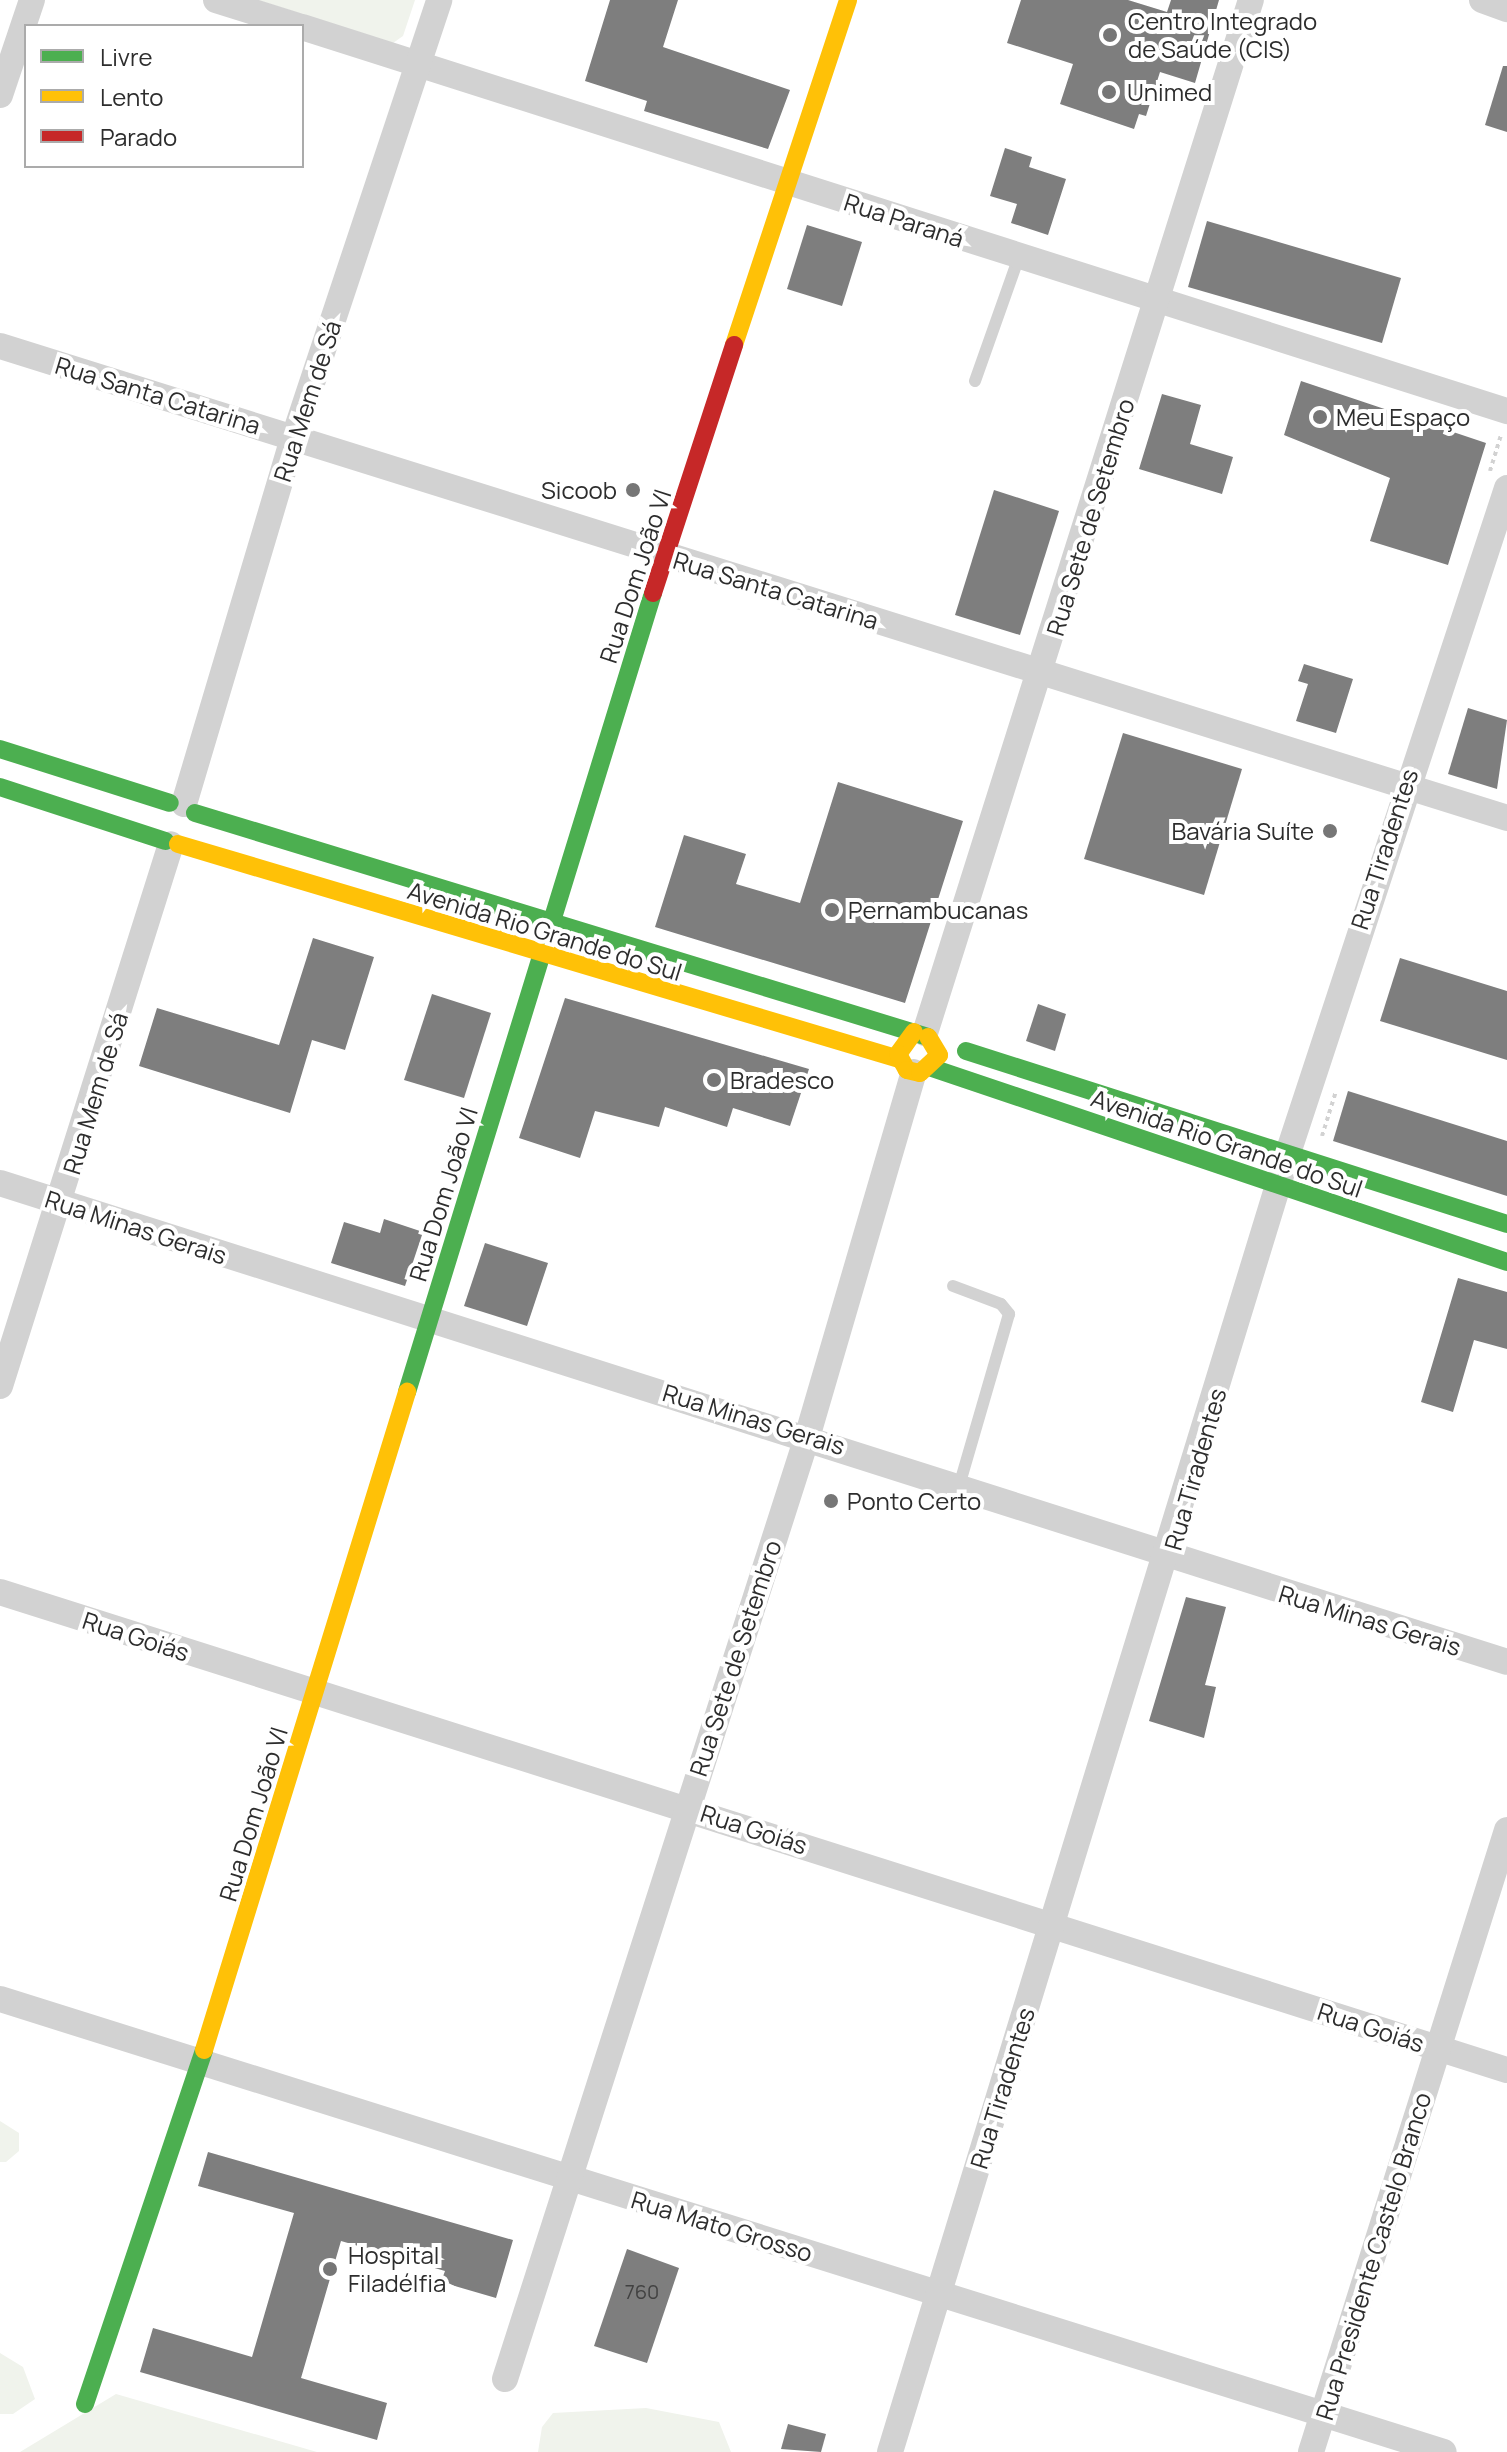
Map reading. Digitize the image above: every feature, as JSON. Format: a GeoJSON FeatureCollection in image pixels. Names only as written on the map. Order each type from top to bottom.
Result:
{"type":"FeatureCollection","features":[{"type":"Feature","properties":{"kind":"main road","name":"Rua Dom João VI"},"geometry":{"type":"LineString","coordinates":[[85,2404],[200,2062],[665,556],[792,184],[848,0]]}},
{"type":"Feature","properties":{"kind":"main road","name":"Avenida Rio Grande do Sul"},"geometry":{"type":"LineString","coordinates":[[0,749],[925,1036],[1507,1224]]}},
{"type":"Feature","properties":{"kind":"main road","name":"Avenida Rio Grande do Sul"},"geometry":{"type":"LineString","coordinates":[[0,787],[542,957],[915,1066],[1507,1262]]}},
{"type":"Feature","properties":{"kind":"main road"},"geometry":{"type":"LineString","coordinates":[[183,807],[195,833],[171,843],[155,824],[183,807]]}},
{"type":"Feature","properties":{"kind":"main road"},"geometry":{"type":"LineString","coordinates":[[915,1066],[925,1036]]}},
{"type":"Feature","properties":{"kind":"main road"},"geometry":{"type":"LineString","coordinates":[[915,1066],[900,1043],[925,1036]]}},
{"type":"Feature","properties":{"kind":"street"},"geometry":{"type":"LineString","coordinates":[[0,95],[32,0]]}},
{"type":"Feature","properties":{"kind":"street","name":"Rua Paraná"},"geometry":{"type":"LineString","coordinates":[[216,0],[291,24]]}},
{"type":"Feature","properties":{"kind":"street","name":"Rua Mem de Sá"},"geometry":{"type":"LineString","coordinates":[[183,807],[294,438],[439,0]]}},
{"type":"Feature","properties":{"kind":"street","name":"Rua Sete de Setembro"},"geometry":{"type":"LineString","coordinates":[[925,1036],[1251,0]]}},
{"type":"Feature","properties":{"kind":"street"},"geometry":{"type":"LineString","coordinates":[[1482,0],[1507,9]]}},
{"type":"Feature","properties":{"kind":"street","name":"Rua Paraná"},"geometry":{"type":"LineString","coordinates":[[304,28],[1156,302],[1507,411]]}},
{"type":"Feature","properties":{"kind":"street","name":"Rua Santa Catarina"},"geometry":{"type":"LineString","coordinates":[[0,346],[1507,818]]}},
{"type":"Feature","properties":{"kind":"street","name":"Rua Tiradentes"},"geometry":{"type":"LineString","coordinates":[[890,2452],[1051,1924],[1169,1559],[1288,1153],[1404,786],[1507,488]]}},
{"type":"Feature","properties":{"kind":"street","name":"Rua Mem de Sá"},"geometry":{"type":"LineString","coordinates":[[0,1386],[61,1203],[171,843]]}},
{"type":"Feature","properties":{"kind":"street","name":"Rua Sete de Setembro"},"geometry":{"type":"LineString","coordinates":[[505,2379],[565,2179],[808,1434],[915,1066]]}},
{"type":"Feature","properties":{"kind":"street","name":"Rua Minas Gerais"},"geometry":{"type":"LineString","coordinates":[[0,1183],[428,1323],[808,1434],[1169,1559],[1507,1662]]}},
{"type":"Feature","properties":{"kind":"street","name":"Rua Goiás"},"geometry":{"type":"LineString","coordinates":[[0,1592],[686,1807],[1507,2070]]}},
{"type":"Feature","properties":{"kind":"street","name":"Rua Presidente Castelo Branco"},"geometry":{"type":"LineString","coordinates":[[1311,2452],[1507,1830]]}},
{"type":"Feature","properties":{"kind":"street","name":"Rua Mato Grosso"},"geometry":{"type":"LineString","coordinates":[[0,1999],[565,2179],[940,2291],[1444,2452]]}},
{"type":"Feature","properties":{"kind":"lane"},"geometry":{"type":"LineString","coordinates":[[975,381],[1019,257]]}},
{"type":"Feature","properties":{"kind":"lane"},"geometry":{"type":"LineString","coordinates":[[953,1286],[1001,1304],[1009,1314],[959,1486]]}},
{"type":"Feature","properties":{"kind":"shaded area"},"geometry":{"type":"Polygon","coordinates":[[[258,0],[415,0],[403,36],[393,43],[258,0]]]}},
{"type":"Feature","properties":{"kind":"shaded area"},"geometry":{"type":"Polygon","coordinates":[[[0,2121],[19,2133],[19,2151],[6,2162],[0,2162],[0,2121]]]}},
{"type":"Feature","properties":{"kind":"shaded area"},"geometry":{"type":"Polygon","coordinates":[[[0,2353],[23,2367],[35,2399],[13,2414],[0,2414],[0,2353]]]}},
{"type":"Feature","properties":{"kind":"shaded area"},"geometry":{"type":"Polygon","coordinates":[[[116,2394],[317,2452],[20,2452],[116,2394]]]}},
{"type":"Feature","properties":{"kind":"shaded area"},"geometry":{"type":"Polygon","coordinates":[[[646,2408],[719,2422],[731,2452],[538,2452],[542,2427],[553,2413],[646,2408]]]}},
{"type":"Feature","properties":{"kind":"building"},"geometry":{"type":"Polygon","coordinates":[[[610,0],[678,0],[663,47],[790,90],[768,149],[644,111],[647,101],[585,81],[610,0]]]}},
{"type":"Feature","properties":{"kind":"building","name":"Centro Integrado de Saúde (CIS)"},"geometry":{"type":"Polygon","coordinates":[[[1021,0],[1128,0],[1167,12],[1171,0],[1219,0],[1195,83],[1160,72],[1146,116],[1139,114],[1134,129],[1060,104],[1073,64],[1007,43],[1021,0]]]}},
{"type":"Feature","properties":{"kind":"building"},"geometry":{"type":"Polygon","coordinates":[[[1503,66],[1507,66],[1507,132],[1485,125],[1503,66]]]}},
{"type":"Feature","properties":{"kind":"building"},"geometry":{"type":"Polygon","coordinates":[[[1005,148],[1032,157],[1029,167],[1066,179],[1048,235],[1011,223],[1017,204],[990,196],[1005,148]]]}},
{"type":"Feature","properties":{"kind":"building"},"geometry":{"type":"Polygon","coordinates":[[[1207,221],[1401,278],[1382,343],[1188,287],[1207,221]]]}},
{"type":"Feature","properties":{"kind":"building"},"geometry":{"type":"Polygon","coordinates":[[[807,225],[862,242],[842,306],[787,289],[807,225]]]}},
{"type":"Feature","properties":{"kind":"building"},"geometry":{"type":"Polygon","coordinates":[[[1301,381],[1486,443],[1448,565],[1370,541],[1390,478],[1284,435],[1301,381]]]}},
{"type":"Feature","properties":{"kind":"building"},"geometry":{"type":"Polygon","coordinates":[[[1162,394],[1201,405],[1190,444],[1233,457],[1222,494],[1139,469],[1162,394]]]}},
{"type":"Feature","properties":{"kind":"building"},"geometry":{"type":"Polygon","coordinates":[[[994,490],[1059,511],[1020,635],[955,615],[994,490]]]}},
{"type":"Feature","properties":{"kind":"building"},"geometry":{"type":"Polygon","coordinates":[[[1304,664],[1353,679],[1336,733],[1296,721],[1308,684],[1298,681],[1304,664]]]}},
{"type":"Feature","properties":{"kind":"building"},"geometry":{"type":"Polygon","coordinates":[[[1468,708],[1507,720],[1497,789],[1448,774],[1468,708]]]}},
{"type":"Feature","properties":{"kind":"building"},"geometry":{"type":"Polygon","coordinates":[[[1123,733],[1242,769],[1204,895],[1084,859],[1123,733]]]}},
{"type":"Feature","properties":{"kind":"building"},"geometry":{"type":"Polygon","coordinates":[[[838,782],[963,821],[905,1003],[655,927],[684,835],[746,854],[736,884],[800,903],[838,782]]]}},
{"type":"Feature","properties":{"kind":"building"},"geometry":{"type":"Polygon","coordinates":[[[313,938],[374,957],[345,1050],[312,1040],[290,1113],[139,1066],[157,1008],[279,1045],[313,938]]]}},
{"type":"Feature","properties":{"kind":"building"},"geometry":{"type":"Polygon","coordinates":[[[1400,958],[1507,991],[1507,1060],[1380,1021],[1400,958]]]}},
{"type":"Feature","properties":{"kind":"building"},"geometry":{"type":"Polygon","coordinates":[[[432,994],[491,1013],[464,1098],[404,1080],[432,994]]]}},
{"type":"Feature","properties":{"kind":"building"},"geometry":{"type":"Polygon","coordinates":[[[565,998],[809,1069],[790,1126],[733,1108],[727,1127],[665,1107],[659,1127],[595,1111],[580,1158],[519,1138],[565,998]]]}},
{"type":"Feature","properties":{"kind":"building"},"geometry":{"type":"Polygon","coordinates":[[[1038,1004],[1066,1014],[1055,1051],[1026,1041],[1038,1004]]]}},
{"type":"Feature","properties":{"kind":"building"},"geometry":{"type":"Polygon","coordinates":[[[1348,1091],[1507,1141],[1507,1196],[1333,1141],[1348,1091]]]}},
{"type":"Feature","properties":{"kind":"building"},"geometry":{"type":"Polygon","coordinates":[[[384,1219],[423,1232],[405,1286],[331,1263],[344,1222],[380,1233],[384,1219]]]}},
{"type":"Feature","properties":{"kind":"building"},"geometry":{"type":"Polygon","coordinates":[[[485,1243],[548,1263],[527,1326],[464,1306],[485,1243]]]}},
{"type":"Feature","properties":{"kind":"building"},"geometry":{"type":"Polygon","coordinates":[[[1458,1278],[1507,1292],[1507,1349],[1474,1340],[1453,1412],[1421,1402],[1458,1278]]]}},
{"type":"Feature","properties":{"kind":"building"},"geometry":{"type":"Polygon","coordinates":[[[1186,1597],[1226,1607],[1205,1685],[1216,1687],[1204,1738],[1149,1721],[1186,1597]]]}},
{"type":"Feature","properties":{"kind":"building"},"geometry":{"type":"Polygon","coordinates":[[[208,2152],[513,2240],[496,2298],[441,2282],[445,2271],[341,2241],[301,2378],[387,2403],[377,2440],[140,2372],[153,2328],[252,2357],[294,2213],[198,2186],[208,2152]]]}},
{"type":"Feature","properties":{"kind":"building"},"geometry":{"type":"Polygon","coordinates":[[[627,2249],[679,2268],[647,2363],[594,2346],[627,2249]]]}},
{"type":"Feature","properties":{"kind":"building"},"geometry":{"type":"Polygon","coordinates":[[[788,2424],[826,2434],[821,2452],[781,2449],[788,2424]]]}},
{"type":"Feature","properties":{"kind":"traffic: fast"},"geometry":{"type":"LineString","coordinates":[[407,1392],[653,593]]}},
{"type":"Feature","properties":{"kind":"traffic: fast"},"geometry":{"type":"LineString","coordinates":[[0,749],[170,803]]}},
{"type":"Feature","properties":{"kind":"traffic: fast"},"geometry":{"type":"LineString","coordinates":[[0,787],[165,841]]}},
{"type":"Feature","properties":{"kind":"traffic: fast"},"geometry":{"type":"LineString","coordinates":[[195,813],[928,1037]]}},
{"type":"Feature","properties":{"kind":"traffic: fast"},"geometry":{"type":"LineString","coordinates":[[966,1051],[1507,1224]]}},
{"type":"Feature","properties":{"kind":"traffic: fast"},"geometry":{"type":"LineString","coordinates":[[932,1068],[1507,1262]]}},
{"type":"Feature","properties":{"kind":"traffic: fast"},"geometry":{"type":"LineString","coordinates":[[85,2404],[204,2050]]}},
{"type":"Feature","properties":{"kind":"traffic: slow"},"geometry":{"type":"LineString","coordinates":[[734,345],[848,0]]}},
{"type":"Feature","properties":{"kind":"traffic: slow"},"geometry":{"type":"LineString","coordinates":[[178,844],[899,1059]]}},
{"type":"Feature","properties":{"kind":"traffic: slow"},"geometry":{"type":"LineString","coordinates":[[914,1032],[898,1054],[907,1070],[920,1073],[939,1055],[928,1037]]}},
{"type":"Feature","properties":{"kind":"traffic: slow"},"geometry":{"type":"LineString","coordinates":[[204,2050],[407,1392]]}},
{"type":"Feature","properties":{"kind":"traffic: jam"},"geometry":{"type":"LineString","coordinates":[[653,593],[734,345]]}},
{"type":"Feature","properties":{"kind":"place","name":"Centro Integrado de Saúde (CIS)"},"geometry":{"type":"Point","coordinates":[1110,35]}},
{"type":"Feature","properties":{"kind":"place","name":"Unimed"},"geometry":{"type":"Point","coordinates":[1109,92]}},
{"type":"Feature","properties":{"kind":"place","name":"Meu Espaço"},"geometry":{"type":"Point","coordinates":[1320,417]}},
{"type":"Feature","properties":{"kind":"place","name":"Sicoob"},"geometry":{"type":"Point","coordinates":[633,490]}},
{"type":"Feature","properties":{"kind":"place","name":"Bavária Suíte"},"geometry":{"type":"Point","coordinates":[1330,831]}},
{"type":"Feature","properties":{"kind":"place","name":"Pernambucanas"},"geometry":{"type":"Point","coordinates":[832,910]}},
{"type":"Feature","properties":{"kind":"place","name":"Bradesco"},"geometry":{"type":"Point","coordinates":[714,1080]}},
{"type":"Feature","properties":{"kind":"place","name":"Ponto Certo"},"geometry":{"type":"Point","coordinates":[831,1501]}},
{"type":"Feature","properties":{"kind":"place","name":"Hospital Filadélfia"},"geometry":{"type":"Point","coordinates":[330,2269]}}]}
